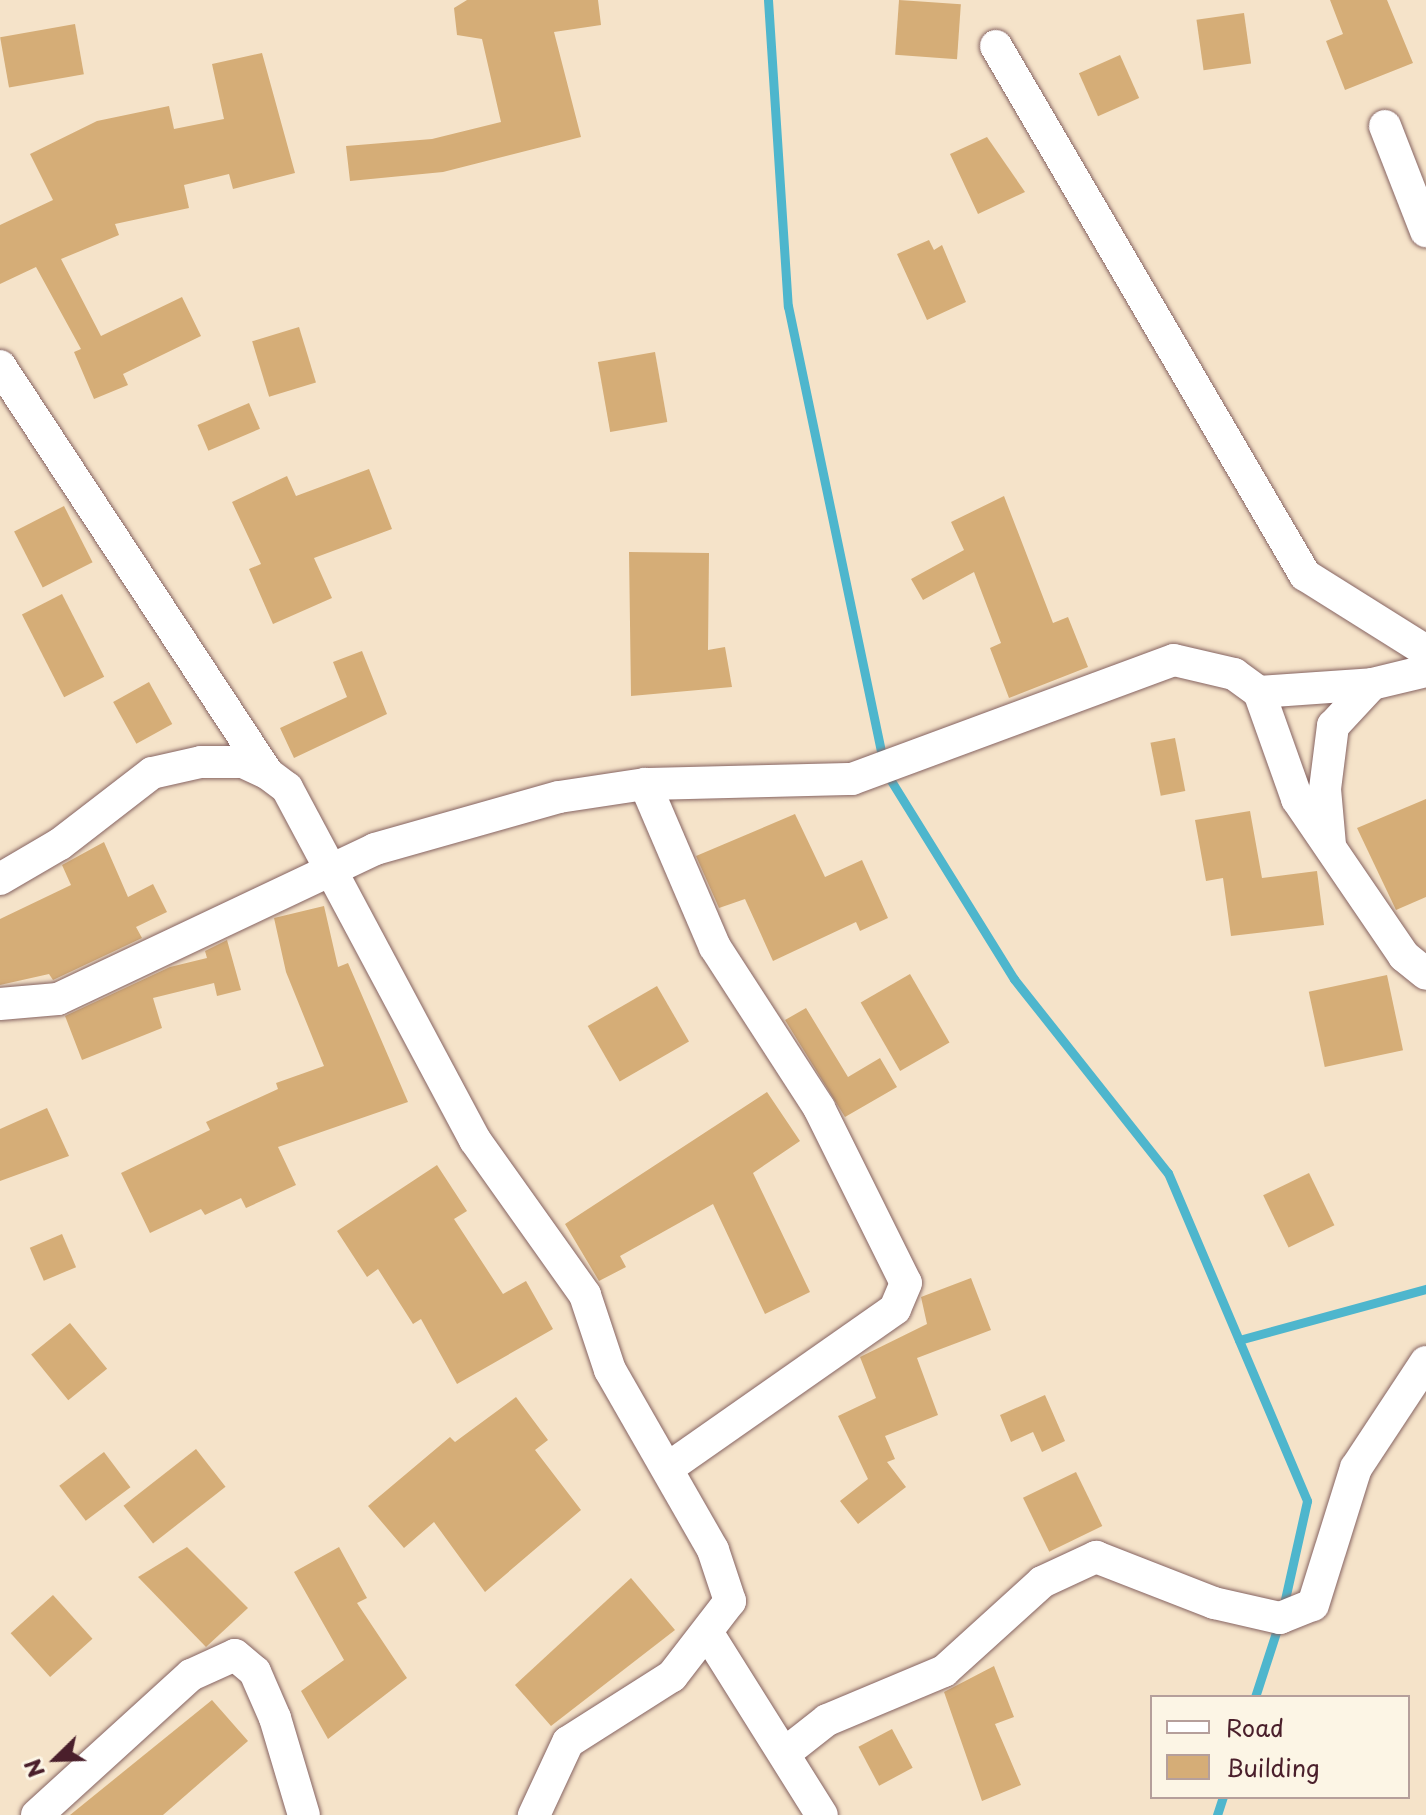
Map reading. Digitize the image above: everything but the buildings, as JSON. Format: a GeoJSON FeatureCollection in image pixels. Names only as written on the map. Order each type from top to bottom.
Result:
{"type":"FeatureCollection","features":[{"type":"Feature","properties":{"kind":"street"},"geometry":{"type":"LineString","coordinates":[[996,46],[1305,575],[1426,651]]}},
{"type":"Feature","properties":{"kind":"street"},"geometry":{"type":"LineString","coordinates":[[1385,126],[1426,231]]}},
{"type":"Feature","properties":{"kind":"street"},"geometry":{"type":"LineString","coordinates":[[0,366],[267,773],[287,788],[475,1140],[585,1295],[610,1370],[669,1467],[727,1583],[728,1611],[672,1676],[568,1742],[534,1815]]}},
{"type":"Feature","properties":{"kind":"street"},"geometry":{"type":"LineString","coordinates":[[0,1004],[58,999],[331,869],[559,797],[645,784],[803,783],[885,771],[1174,660],[1234,674],[1259,692],[1297,799],[1404,956],[1426,974]]}},
{"type":"Feature","properties":{"kind":"street"},"geometry":{"type":"LineString","coordinates":[[1259,692],[1372,684],[1426,671]]}},
{"type":"Feature","properties":{"kind":"street"},"geometry":{"type":"LineString","coordinates":[[1330,845],[1325,789],[1333,726],[1372,684]]}},
{"type":"Feature","properties":{"kind":"street"},"geometry":{"type":"LineString","coordinates":[[0,879],[60,844],[152,773],[215,762],[267,773]]}},
{"type":"Feature","properties":{"kind":"street"},"geometry":{"type":"LineString","coordinates":[[645,784],[715,947],[819,1108],[906,1283],[895,1309],[669,1467]]}},
{"type":"Feature","properties":{"kind":"street"},"geometry":{"type":"LineString","coordinates":[[785,1753],[827,1720],[944,1671],[1042,1582],[1096,1557],[1214,1603],[1280,1618],[1313,1605],[1356,1468],[1426,1362]]}},
{"type":"Feature","properties":{"kind":"street"},"geometry":{"type":"LineString","coordinates":[[707,1632],[822,1815]]}},
{"type":"Feature","properties":{"kind":"street"},"geometry":{"type":"LineString","coordinates":[[37,1815],[191,1675],[235,1655],[255,1672],[275,1718],[304,1815]]}},
{"type":"Feature","properties":{"kind":"waterway"},"geometry":{"type":"LineString","coordinates":[[768,0],[788,306],[885,771],[1014,979],[1168,1173],[1307,1501],[1283,1608]]}},
{"type":"Feature","properties":{"kind":"waterway"},"geometry":{"type":"LineString","coordinates":[[1239,1340],[1426,1289]]}},
{"type":"Feature","properties":{"kind":"waterway"},"geometry":{"type":"LineString","coordinates":[[1256,1695],[1279,1623]]}},
{"type":"Feature","properties":{"kind":"waterway"},"geometry":{"type":"LineString","coordinates":[[1217,1815],[1222,1799]]}}]}
